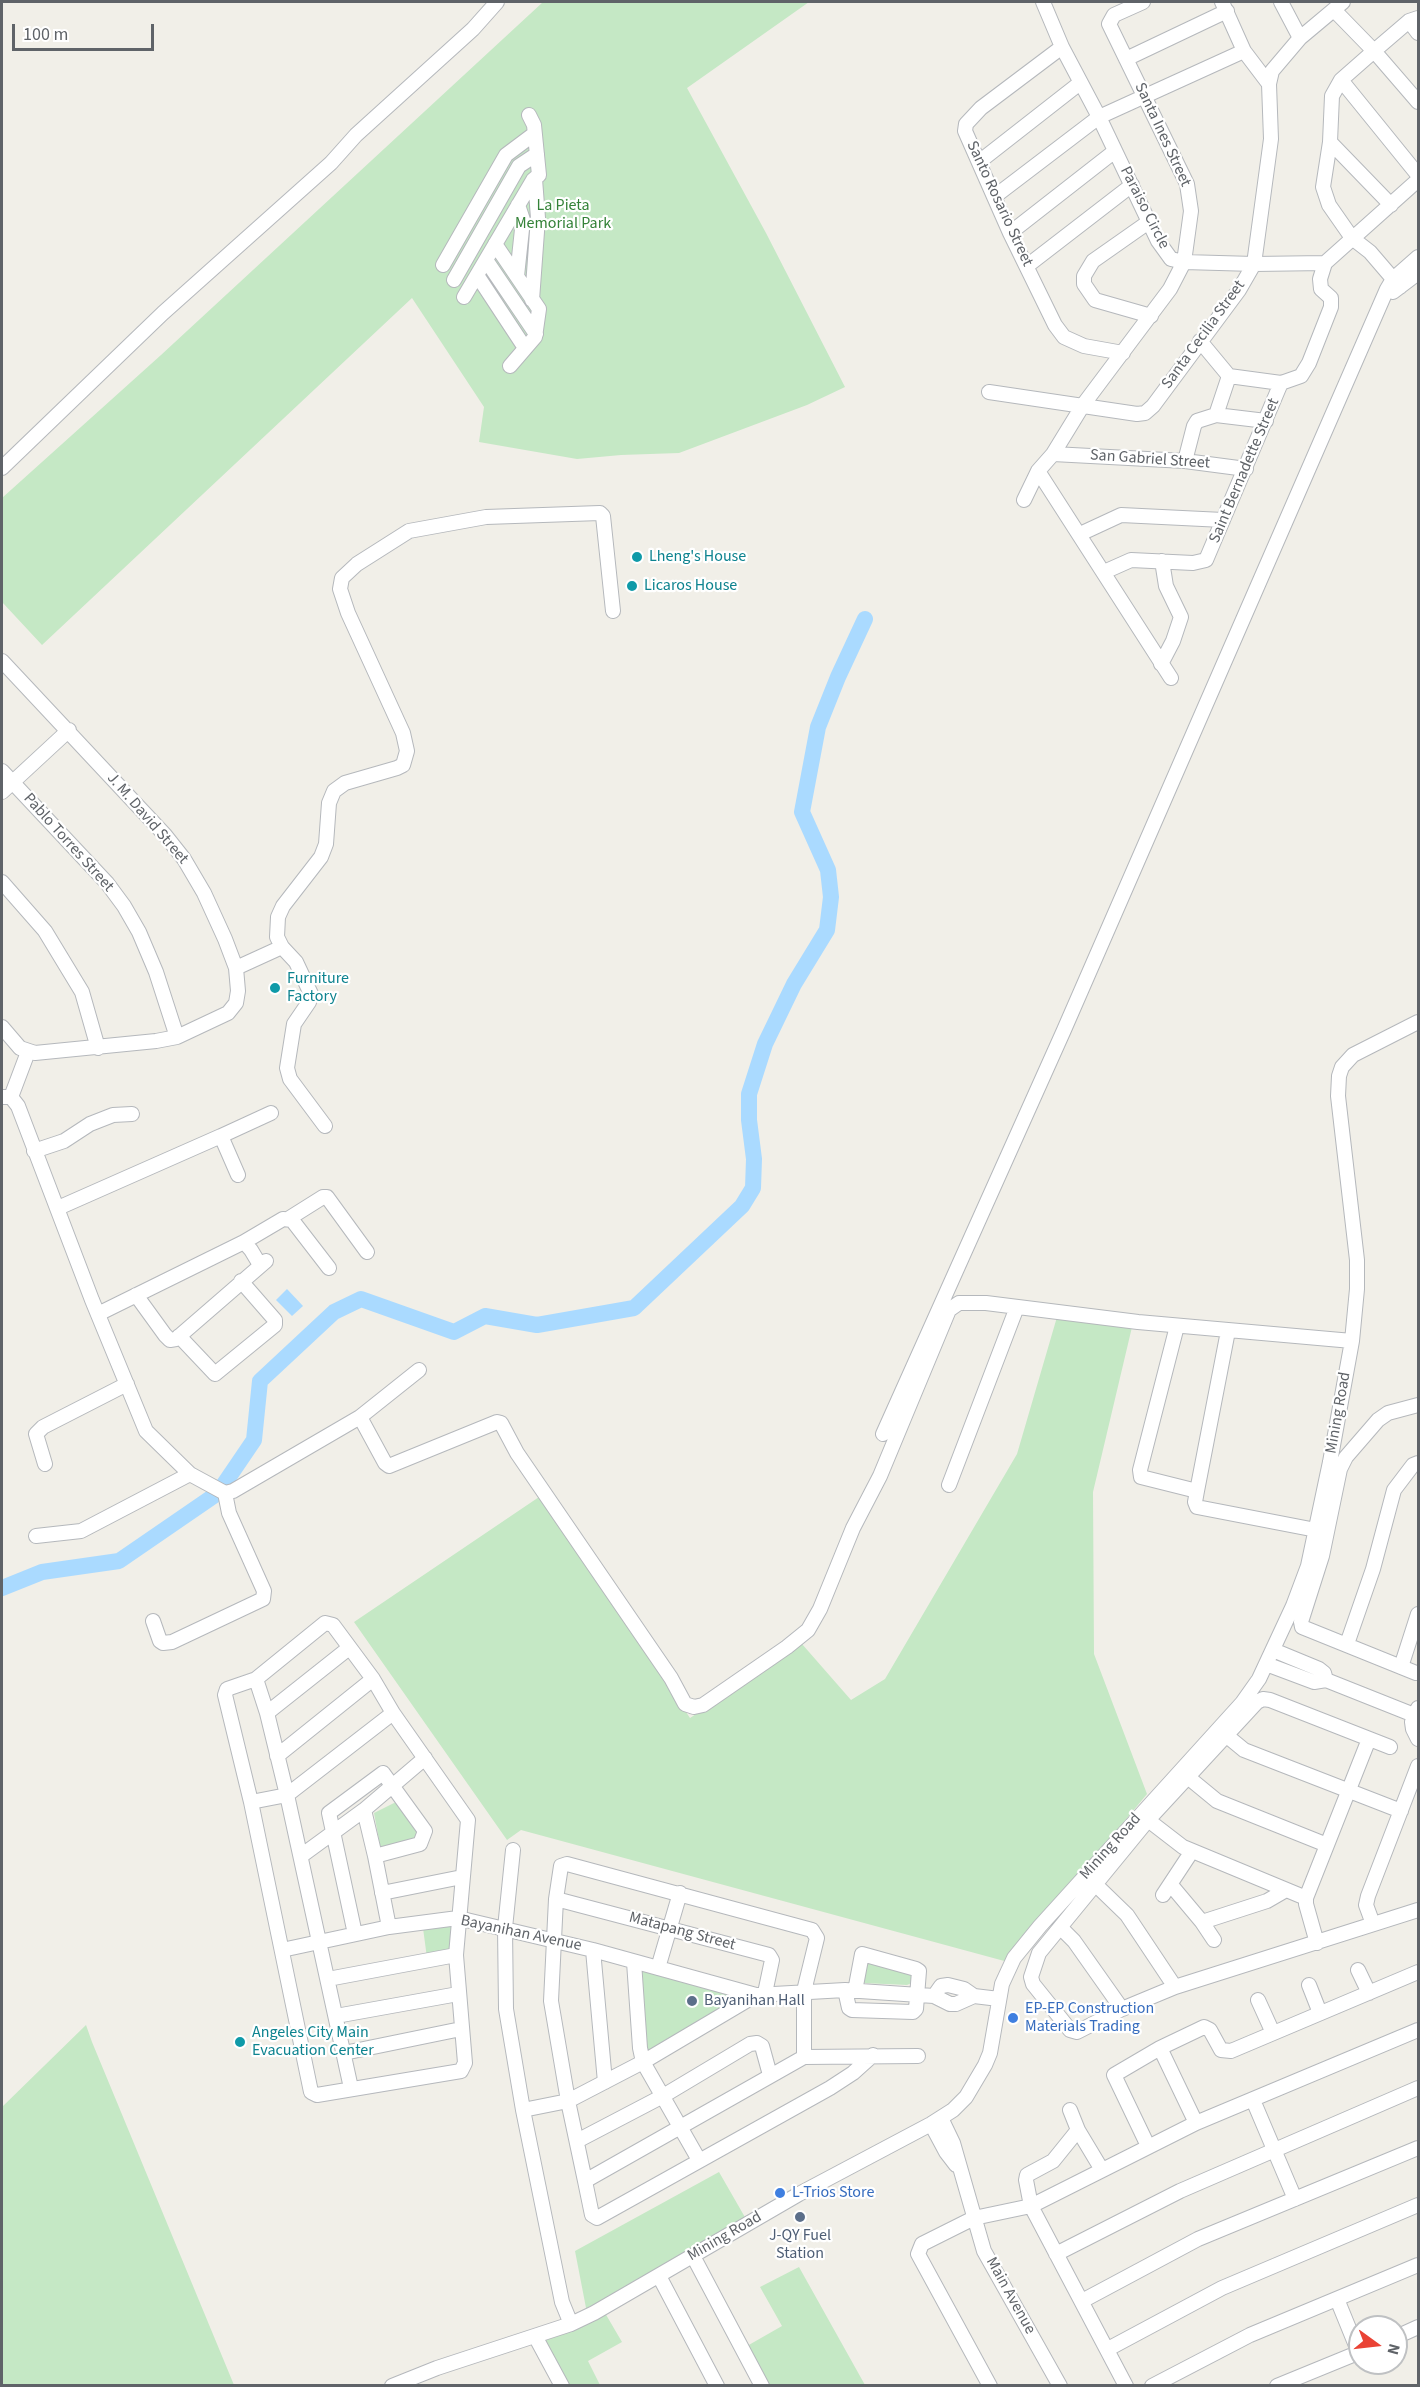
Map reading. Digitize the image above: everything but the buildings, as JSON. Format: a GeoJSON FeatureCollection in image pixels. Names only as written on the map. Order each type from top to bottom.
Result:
{"type":"FeatureCollection","features":[{"type":"Feature","properties":{"kind":"street"},"geometry":{"type":"LineString","coordinates":[[2,468],[163,313],[331,163],[356,135],[459,42],[497,2]]}},
{"type":"Feature","properties":{"kind":"street","name":"Santa Ines Street"},"geometry":{"type":"LineString","coordinates":[[1024,500],[1038,471],[1053,454],[1083,405],[1170,289],[1184,262],[1191,211],[1187,184],[1109,24],[1114,15],[1143,2]]}},
{"type":"Feature","properties":{"kind":"street"},"geometry":{"type":"LineString","coordinates":[[1281,2],[1300,38]]}},
{"type":"Feature","properties":{"kind":"street","name":"Paraiso Circle"},"geometry":{"type":"LineString","coordinates":[[1048,4],[1062,46],[1100,117],[1158,241],[1171,259],[1184,262],[1254,264],[1326,263]]}},
{"type":"Feature","properties":{"kind":"street"},"geometry":{"type":"LineString","coordinates":[[1126,59],[1224,6],[1244,51],[1269,84]]}},
{"type":"Feature","properties":{"kind":"street"},"geometry":{"type":"LineString","coordinates":[[1269,84],[1272,71],[1300,38],[1339,6],[1374,51],[1419,102]]}},
{"type":"Feature","properties":{"kind":"street"},"geometry":{"type":"LineString","coordinates":[[1396,283],[1370,252],[1352,238],[1325,197],[1323,187],[1330,142],[1332,96],[1341,80],[1414,20],[1419,33]]}},
{"type":"Feature","properties":{"kind":"street","name":"Santo Rosario Street"},"geometry":{"type":"LineString","coordinates":[[1062,46],[981,108],[966,124],[965,131],[1010,233],[1055,325],[1064,337],[1084,346],[1123,353]]}},
{"type":"Feature","properties":{"kind":"street"},"geometry":{"type":"LineString","coordinates":[[994,197],[1100,117],[1244,51]]}},
{"type":"Feature","properties":{"kind":"street"},"geometry":{"type":"LineString","coordinates":[[1200,341],[1229,376],[1281,383],[1301,376],[1329,313],[1331,298],[1321,289],[1320,279],[1326,263],[1419,178],[1341,80]]}},
{"type":"Feature","properties":{"kind":"street"},"geometry":{"type":"LineString","coordinates":[[979,162],[1080,83]]}},
{"type":"Feature","properties":{"kind":"street","name":"Santa Cecilia Street"},"geometry":{"type":"LineString","coordinates":[[1083,405],[1137,414],[1145,413],[1153,406],[1239,290],[1254,264],[1271,139],[1269,84]]}},
{"type":"Feature","properties":{"kind":"street"},"geometry":{"type":"LineString","coordinates":[[464,297],[518,205],[540,175],[534,124],[529,115]]}},
{"type":"Feature","properties":{"kind":"street"},"geometry":{"type":"LineString","coordinates":[[443,265],[506,155],[534,134]]}},
{"type":"Feature","properties":{"kind":"street"},"geometry":{"type":"LineString","coordinates":[[1330,142],[1391,205]]}},
{"type":"Feature","properties":{"kind":"street"},"geometry":{"type":"LineString","coordinates":[[1010,233],[1115,151]]}},
{"type":"Feature","properties":{"kind":"street"},"geometry":{"type":"LineString","coordinates":[[453,280],[519,166],[537,154]]}},
{"type":"Feature","properties":{"kind":"street"},"geometry":{"type":"LineString","coordinates":[[532,300],[538,218],[535,179]]}},
{"type":"Feature","properties":{"kind":"street"},"geometry":{"type":"LineString","coordinates":[[1027,266],[1132,185]]}},
{"type":"Feature","properties":{"kind":"street"},"geometry":{"type":"LineString","coordinates":[[517,276],[523,220],[518,205]]}},
{"type":"Feature","properties":{"kind":"street"},"geometry":{"type":"LineString","coordinates":[[1150,220],[1093,261],[1084,276],[1084,284],[1095,300],[1151,316]]}},
{"type":"Feature","properties":{"kind":"street"},"geometry":{"type":"LineString","coordinates":[[503,257],[504,230]]}},
{"type":"Feature","properties":{"kind":"street"},"geometry":{"type":"LineString","coordinates":[[495,244],[539,309],[536,334],[510,366]]}},
{"type":"Feature","properties":{"kind":"street"},"geometry":{"type":"LineString","coordinates":[[883,1434],[1382,301],[1419,257]]}},
{"type":"Feature","properties":{"kind":"street"},"geometry":{"type":"LineString","coordinates":[[486,260],[536,334]]}},
{"type":"Feature","properties":{"kind":"street"},"geometry":{"type":"LineString","coordinates":[[1396,283],[1419,273]]}},
{"type":"Feature","properties":{"kind":"street"},"geometry":{"type":"LineString","coordinates":[[477,275],[525,348]]}},
{"type":"Feature","properties":{"kind":"street"},"geometry":{"type":"LineString","coordinates":[[1216,415],[1229,376]]}},
{"type":"Feature","properties":{"kind":"street","name":"Saint Bernadette Street"},"geometry":{"type":"LineString","coordinates":[[1104,572],[1131,560],[1204,562],[1210,553],[1281,383]]}},
{"type":"Feature","properties":{"kind":"street"},"geometry":{"type":"LineString","coordinates":[[989,392],[1083,405]]}},
{"type":"Feature","properties":{"kind":"street"},"geometry":{"type":"LineString","coordinates":[[1185,461],[1197,421],[1216,415],[1266,421]]}},
{"type":"Feature","properties":{"kind":"street","name":"San Gabriel Street"},"geometry":{"type":"LineString","coordinates":[[1053,454],[1185,461],[1246,469]]}},
{"type":"Feature","properties":{"kind":"street"},"geometry":{"type":"LineString","coordinates":[[1038,471],[1171,678]]}},
{"type":"Feature","properties":{"kind":"street"},"geometry":{"type":"LineString","coordinates":[[325,1126],[290,1079],[286,1068],[294,1024],[309,1002],[311,994],[296,962],[282,947],[276,928],[278,917],[283,906],[321,857],[326,844],[329,803],[334,791],[345,783],[397,768],[406,759],[407,745],[342,596],[340,589],[342,578],[357,564],[408,531],[486,517],[600,513],[603,516],[613,611]]}},
{"type":"Feature","properties":{"kind":"street"},"geometry":{"type":"LineString","coordinates":[[1080,534],[1121,515],[1223,520]]}},
{"type":"Feature","properties":{"kind":"street"},"geometry":{"type":"LineString","coordinates":[[1161,664],[1173,641],[1181,617],[1166,586],[1162,561]]}},
{"type":"Feature","properties":{"kind":"street","name":"J. M. David Street"},"geometry":{"type":"LineString","coordinates":[[2,661],[69,730],[184,859],[204,893],[236,968],[238,991],[236,1003],[228,1013],[177,1037],[98,1048],[28,1052]]}},
{"type":"Feature","properties":{"kind":"street"},"geometry":{"type":"LineString","coordinates":[[7,787],[69,730]]}},
{"type":"Feature","properties":{"kind":"street","name":"Pablo Torres Street"},"geometry":{"type":"LineString","coordinates":[[2,771],[7,787],[107,883],[124,906],[156,972],[177,1037]]}},
{"type":"Feature","properties":{"kind":"street"},"geometry":{"type":"LineString","coordinates":[[2,882],[45,931],[82,992],[98,1048]]}},
{"type":"Feature","properties":{"kind":"street"},"geometry":{"type":"LineString","coordinates":[[236,968],[282,947]]}},
{"type":"Feature","properties":{"kind":"street","name":"Mining Road"},"geometry":{"type":"LineString","coordinates":[[392,2385],[571,2324],[659,2276],[799,2194],[936,2121],[966,2097],[985,2066],[994,2034],[999,1999],[1008,1969],[1023,1947],[1242,1703],[1273,1650],[1308,1566],[1352,1341],[1357,1260],[1342,1141],[1338,1096],[1339,1076],[1353,1055],[1419,1022]]}},
{"type":"Feature","properties":{"kind":"street"},"geometry":{"type":"LineString","coordinates":[[2,1027],[10,1039],[28,1052],[6,1097],[18,1106],[146,1431],[190,1474],[221,1490],[264,1591],[263,1599],[172,1642],[160,1641],[153,1621]]}},
{"type":"Feature","properties":{"kind":"street"},"geometry":{"type":"LineString","coordinates":[[58,1208],[272,1113]]}},
{"type":"Feature","properties":{"kind":"street"},"geometry":{"type":"LineString","coordinates":[[34,1151],[64,1140],[90,1124],[113,1115],[132,1114]]}},
{"type":"Feature","properties":{"kind":"street"},"geometry":{"type":"LineString","coordinates":[[221,1136],[238,1175]]}},
{"type":"Feature","properties":{"kind":"street"},"geometry":{"type":"LineString","coordinates":[[98,1314],[288,1219],[323,1197],[327,1197],[367,1252]]}},
{"type":"Feature","properties":{"kind":"street"},"geometry":{"type":"LineString","coordinates":[[288,1219],[295,1222],[329,1268]]}},
{"type":"Feature","properties":{"kind":"street"},"geometry":{"type":"LineString","coordinates":[[136,1295],[170,1340],[178,1336],[263,1263],[243,1242]]}},
{"type":"Feature","properties":{"kind":"street"},"geometry":{"type":"LineString","coordinates":[[178,1336],[215,1374],[267,1332],[275,1325],[275,1320],[241,1281]]}},
{"type":"Feature","properties":{"kind":"street"},"geometry":{"type":"LineString","coordinates":[[947,1293],[959,1303]]}},
{"type":"Feature","properties":{"kind":"street"},"geometry":{"type":"LineString","coordinates":[[360,1417],[385,1463],[389,1466],[497,1422],[501,1423],[518,1453],[664,1668],[685,1704],[694,1707],[703,1705],[808,1630],[820,1609],[853,1528],[880,1476],[949,1310],[959,1303],[972,1301],[1177,1326],[1352,1341]]}},
{"type":"Feature","properties":{"kind":"street"},"geometry":{"type":"LineString","coordinates":[[949,1485],[1017,1307]]}},
{"type":"Feature","properties":{"kind":"street"},"geometry":{"type":"LineString","coordinates":[[1177,1326],[1140,1470],[1141,1477],[1197,1491]]}},
{"type":"Feature","properties":{"kind":"street"},"geometry":{"type":"LineString","coordinates":[[1228,1331],[1197,1491],[1197,1507],[1316,1530]]}},
{"type":"Feature","properties":{"kind":"street"},"geometry":{"type":"LineString","coordinates":[[221,1490],[286,1461],[360,1417],[419,1370]]}},
{"type":"Feature","properties":{"kind":"street"},"geometry":{"type":"LineString","coordinates":[[45,1464],[36,1434],[43,1427],[127,1384]]}},
{"type":"Feature","properties":{"kind":"street"},"geometry":{"type":"LineString","coordinates":[[1416,1673],[1302,1627],[1301,1622],[1322,1556],[1340,1468],[1346,1457],[1378,1420],[1388,1413],[1419,1405]]}},
{"type":"Feature","properties":{"kind":"street"},"geometry":{"type":"LineString","coordinates":[[1347,1644],[1373,1569],[1394,1490],[1413,1465],[1419,1463]]}},
{"type":"Feature","properties":{"kind":"street"},"geometry":{"type":"LineString","coordinates":[[36,1536],[81,1531],[190,1474]]}},
{"type":"Feature","properties":{"kind":"street"},"geometry":{"type":"LineString","coordinates":[[1401,1667],[1418,1615]]}},
{"type":"Feature","properties":{"kind":"street"},"geometry":{"type":"LineString","coordinates":[[325,1623],[333,1625],[373,1679],[393,1713],[468,1820],[456,1955],[465,2063],[461,2071],[317,2095],[310,2092],[251,1803],[225,1695],[227,1689],[256,1679],[325,1623]]}},
{"type":"Feature","properties":{"kind":"street"},"geometry":{"type":"LineString","coordinates":[[267,1713],[349,1648]]}},
{"type":"Feature","properties":{"kind":"street"},"geometry":{"type":"LineString","coordinates":[[1273,1650],[1319,1669],[1324,1673],[1326,1680]]}},
{"type":"Feature","properties":{"kind":"street"},"geometry":{"type":"LineString","coordinates":[[1290,1674],[1295,1659]]}},
{"type":"Feature","properties":{"kind":"street"},"geometry":{"type":"LineString","coordinates":[[1266,1665],[1314,1682],[1326,1680],[1416,1711],[1413,1729],[1419,1739]]}},
{"type":"Feature","properties":{"kind":"street"},"geometry":{"type":"LineString","coordinates":[[256,1679],[267,1713],[287,1795],[321,1942],[351,2088]]}},
{"type":"Feature","properties":{"kind":"street"},"geometry":{"type":"LineString","coordinates":[[277,1756],[373,1679]]}},
{"type":"Feature","properties":{"kind":"street"},"geometry":{"type":"LineString","coordinates":[[1390,1747],[1263,1699],[1257,1702],[1148,1820],[1039,1953],[1031,1977],[1073,2032],[1122,2008],[1175,1987],[1419,1911]]}},
{"type":"Feature","properties":{"kind":"street"},"geometry":{"type":"LineString","coordinates":[[251,1803],[287,1795],[393,1713]]}},
{"type":"Feature","properties":{"kind":"street"},"geometry":{"type":"LineString","coordinates":[[1227,1736],[1244,1750],[1401,1812]]}},
{"type":"Feature","properties":{"kind":"street"},"geometry":{"type":"LineString","coordinates":[[1317,1943],[1306,1898],[1369,1739]]}},
{"type":"Feature","properties":{"kind":"street"},"geometry":{"type":"LineString","coordinates":[[301,1856],[364,1810],[425,1758]]}},
{"type":"Feature","properties":{"kind":"street"},"geometry":{"type":"LineString","coordinates":[[1373,1924],[1366,1905],[1368,1896],[1419,1766]]}},
{"type":"Feature","properties":{"kind":"street"},"geometry":{"type":"LineString","coordinates":[[355,1934],[329,1816],[331,1810],[381,1773],[385,1774],[394,1785],[425,1831],[420,1844],[375,1856]]}},
{"type":"Feature","properties":{"kind":"street"},"geometry":{"type":"LineString","coordinates":[[1189,1778],[1217,1801],[1327,1845]]}},
{"type":"Feature","properties":{"kind":"street"},"geometry":{"type":"LineString","coordinates":[[364,1810],[389,1927]]}},
{"type":"Feature","properties":{"kind":"street"},"geometry":{"type":"LineString","coordinates":[[1148,1820],[1183,1847],[1306,1898]]}},
{"type":"Feature","properties":{"kind":"street"},"geometry":{"type":"LineString","coordinates":[[513,1850],[505,1928],[506,2008],[523,2110],[562,2302],[571,2324]]}},
{"type":"Feature","properties":{"kind":"street"},"geometry":{"type":"LineString","coordinates":[[1192,1851],[1167,1890],[1202,1922],[1214,1940]]}},
{"type":"Feature","properties":{"kind":"street"},"geometry":{"type":"LineString","coordinates":[[804,2057],[804,1991],[817,1938],[812,1930],[567,1864],[561,1866],[556,1899],[551,2001],[568,2101],[592,2215],[597,2218],[830,2088],[854,2073],[873,2055]]}},
{"type":"Feature","properties":{"kind":"street"},"geometry":{"type":"LineString","coordinates":[[382,1893],[462,1877]]}},
{"type":"Feature","properties":{"kind":"street"},"geometry":{"type":"LineString","coordinates":[[1096,1885],[1127,1915],[1175,1987]]}},
{"type":"Feature","properties":{"kind":"street"},"geometry":{"type":"LineString","coordinates":[[1202,1922],[1267,1901],[1286,1890]]}},
{"type":"Feature","properties":{"kind":"street"},"geometry":{"type":"LineString","coordinates":[[658,1968],[680,1893]]}},
{"type":"Feature","properties":{"kind":"street","name":"Matapang Street"},"geometry":{"type":"LineString","coordinates":[[556,1899],[771,1957],[772,1960],[760,1994]]}},
{"type":"Feature","properties":{"kind":"street","name":"Bayanihan Avenue"},"geometry":{"type":"LineString","coordinates":[[282,1950],[389,1927],[458,1918],[593,1950],[760,1994]]}},
{"type":"Feature","properties":{"kind":"street"},"geometry":{"type":"LineString","coordinates":[[1061,1928],[1074,1941],[1122,2008]]}},
{"type":"Feature","properties":{"kind":"street"},"geometry":{"type":"LineString","coordinates":[[862,1954],[918,1970],[916,2009],[913,2012],[852,2010],[849,2008],[850,1991],[865,1940]]}},
{"type":"Feature","properties":{"kind":"street"},"geometry":{"type":"LineString","coordinates":[[593,1950],[605,2082]]}},
{"type":"Feature","properties":{"kind":"street"},"geometry":{"type":"LineString","coordinates":[[328,1979],[456,1955]]}},
{"type":"Feature","properties":{"kind":"street"},"geometry":{"type":"LineString","coordinates":[[634,1962],[640,2048],[643,2061],[699,2160]]}},
{"type":"Feature","properties":{"kind":"street"},"geometry":{"type":"LineString","coordinates":[[1358,1970],[1369,1993]]}},
{"type":"Feature","properties":{"kind":"street"},"geometry":{"type":"LineString","coordinates":[[1148,2146],[1114,2075],[1160,2048],[1204,2027],[1210,2030],[1221,2050],[1226,2052],[1419,1972]]}},
{"type":"Feature","properties":{"kind":"street"},"geometry":{"type":"LineString","coordinates":[[1309,1986],[1320,2013]]}},
{"type":"Feature","properties":{"kind":"street"},"geometry":{"type":"LineString","coordinates":[[523,2110],[568,2101],[760,1994],[850,1991],[934,1996],[950,2004],[956,2004],[974,1996],[999,1999]]}},
{"type":"Feature","properties":{"kind":"street"},"geometry":{"type":"LineString","coordinates":[[336,2016],[458,1994]]}},
{"type":"Feature","properties":{"kind":"street"},"geometry":{"type":"LineString","coordinates":[[1258,2000],[1273,2033]]}},
{"type":"Feature","properties":{"kind":"street"},"geometry":{"type":"LineString","coordinates":[[344,2053],[461,2029]]}},
{"type":"Feature","properties":{"kind":"street"},"geometry":{"type":"LineString","coordinates":[[990,2385],[918,2254],[922,2244],[974,2218],[1031,2206],[1197,2123],[1419,2030]]}},
{"type":"Feature","properties":{"kind":"street"},"geometry":{"type":"LineString","coordinates":[[577,2141],[663,2096],[750,2044],[757,2043],[762,2046],[770,2075]]}},
{"type":"Feature","properties":{"kind":"street"},"geometry":{"type":"LineString","coordinates":[[1160,2048],[1197,2123]]}},
{"type":"Feature","properties":{"kind":"street"},"geometry":{"type":"LineString","coordinates":[[585,2181],[804,2057],[918,2056]]}},
{"type":"Feature","properties":{"kind":"street"},"geometry":{"type":"LineString","coordinates":[[1056,2254],[1180,2191],[1419,2088]]}},
{"type":"Feature","properties":{"kind":"street"},"geometry":{"type":"LineString","coordinates":[[1253,2100],[1295,2199]]}},
{"type":"Feature","properties":{"kind":"street"},"geometry":{"type":"LineString","coordinates":[[1070,2109],[1078,2130],[1102,2170]]}},
{"type":"Feature","properties":{"kind":"street","name":"Main Avenue"},"geometry":{"type":"LineString","coordinates":[[936,2121],[946,2152],[959,2169],[984,2251],[1060,2385]]}},
{"type":"Feature","properties":{"kind":"street"},"geometry":{"type":"LineString","coordinates":[[1078,2130],[1053,2161],[1026,2177],[1031,2206],[1126,2385]]}},
{"type":"Feature","properties":{"kind":"street"},"geometry":{"type":"LineString","coordinates":[[1082,2301],[1198,2239],[1419,2148]]}},
{"type":"Feature","properties":{"kind":"street"},"geometry":{"type":"LineString","coordinates":[[1108,2349],[1222,2288],[1419,2205]]}},
{"type":"Feature","properties":{"kind":"street"},"geometry":{"type":"LineString","coordinates":[[693,2256],[762,2385]]}},
{"type":"Feature","properties":{"kind":"street"},"geometry":{"type":"LineString","coordinates":[[1152,2385],[1250,2335],[1419,2265]]}},
{"type":"Feature","properties":{"kind":"street"},"geometry":{"type":"LineString","coordinates":[[659,2276],[717,2385]]}},
{"type":"Feature","properties":{"kind":"street"},"geometry":{"type":"LineString","coordinates":[[1337,2299],[1348,2325]]}},
{"type":"Feature","properties":{"kind":"street"},"geometry":{"type":"LineString","coordinates":[[535,2336],[562,2385]]}},
{"type":"Feature","properties":{"kind":"street"},"geometry":{"type":"LineString","coordinates":[[1277,2385],[1348,2358]]}},
{"type":"Feature","properties":{"kind":"green space","name":"La Pieta Memorial Park"},"geometry":{"type":"Polygon","coordinates":[[[543,2],[809,2],[687,88],[766,233],[845,387],[807,405],[679,453],[577,459],[479,442],[484,407],[412,298],[42,645],[2,602],[2,498],[161,355],[543,2]]]}},
{"type":"Feature","properties":{"kind":"green space"},"geometry":{"type":"Polygon","coordinates":[[[1057,1317],[1132,1327],[1093,1492],[1094,1654],[1147,1794],[1008,1962],[521,1830],[507,1840],[354,1622],[542,1495],[690,1718],[802,1644],[851,1700],[885,1679],[1017,1454],[1057,1317]]]}},
{"type":"Feature","properties":{"kind":"green space"},"geometry":{"type":"Polygon","coordinates":[[[400,1800],[423,1838],[381,1851],[374,1813],[400,1800]]]}},
{"type":"Feature","properties":{"kind":"green space"},"geometry":{"type":"Polygon","coordinates":[[[456,1924],[454,1953],[427,1958],[423,1928],[456,1924]]]}},
{"type":"Feature","properties":{"kind":"green space"},"geometry":{"type":"Polygon","coordinates":[[[865,1959],[917,1971],[914,1982],[907,1985],[863,1983],[865,1959]]]}},
{"type":"Feature","properties":{"kind":"green space"},"geometry":{"type":"Polygon","coordinates":[[[636,1970],[746,1997],[645,2055],[636,1970]]]}},
{"type":"Feature","properties":{"kind":"green space"},"geometry":{"type":"Polygon","coordinates":[[[86,2025],[234,2385],[2,2385],[2,2107],[86,2025]]]}},
{"type":"Feature","properties":{"kind":"green space"},"geometry":{"type":"Polygon","coordinates":[[[719,2172],[746,2219],[587,2313],[575,2251],[719,2172]]]}},
{"type":"Feature","properties":{"kind":"green space"},"geometry":{"type":"Polygon","coordinates":[[[799,2267],[865,2385],[768,2385],[747,2346],[782,2326],[760,2287],[799,2267]]]}},
{"type":"Feature","properties":{"kind":"green space"},"geometry":{"type":"Polygon","coordinates":[[[605,2313],[622,2342],[588,2361],[600,2385],[566,2386],[543,2340],[605,2313]]]}},
{"type":"Feature","properties":{"kind":"water"},"geometry":{"type":"Polygon","coordinates":[[[287,1289],[303,1306],[292,1316],[276,1300],[287,1289]]]}},
{"type":"Feature","properties":{"kind":"waterway"},"geometry":{"type":"LineString","coordinates":[[2,1588],[42,1572],[119,1561],[218,1493],[254,1440],[260,1381],[334,1312],[361,1299],[454,1332],[485,1316],[537,1325],[634,1308],[742,1206],[753,1188],[754,1159],[749,1120],[749,1094],[765,1044],[794,984],[827,930],[831,897],[828,870],[802,812],[818,727],[865,619]]}},
{"type":"Feature","properties":{"kind":"place","name":"Lheng's House"},"geometry":{"type":"Point","coordinates":[637,557]}},
{"type":"Feature","properties":{"kind":"place","name":"Licaros House"},"geometry":{"type":"Point","coordinates":[632,586]}},
{"type":"Feature","properties":{"kind":"place","name":"Furniture Factory"},"geometry":{"type":"Point","coordinates":[275,988]}},
{"type":"Feature","properties":{"kind":"place","name":"Bayanihan Hall"},"geometry":{"type":"Point","coordinates":[692,2001]}},
{"type":"Feature","properties":{"kind":"place","name":"EP-EP Construction Materials Trading"},"geometry":{"type":"Point","coordinates":[1013,2018]}},
{"type":"Feature","properties":{"kind":"place","name":"Angeles City Main Evacuation Center"},"geometry":{"type":"Point","coordinates":[240,2042]}},
{"type":"Feature","properties":{"kind":"place","name":"L-Trios Store"},"geometry":{"type":"Point","coordinates":[780,2193]}},
{"type":"Feature","properties":{"kind":"place","name":"J-QY Fuel Station"},"geometry":{"type":"Point","coordinates":[800,2217]}}]}
